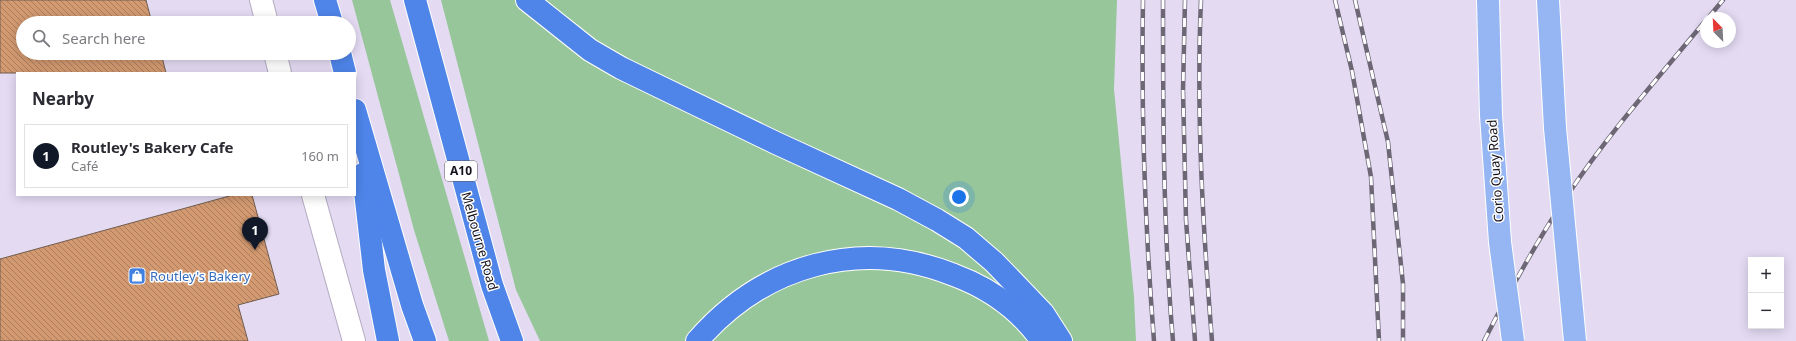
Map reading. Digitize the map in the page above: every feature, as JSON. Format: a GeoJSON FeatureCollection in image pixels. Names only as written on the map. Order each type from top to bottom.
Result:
{"type":"FeatureCollection","features":[{"type":"Feature","properties":{"kind":"highway"},"geometry":{"type":"LineString","coordinates":[[326,0],[330,16]]}},
{"type":"Feature","properties":{"kind":"highway","name":"Melbourne Road"},"geometry":{"type":"LineString","coordinates":[[415,0],[492,285],[512,341]]}},
{"type":"Feature","properties":{"kind":"highway"},"geometry":{"type":"LineString","coordinates":[[527,0],[590,50],[622,68],[776,143],[898,199],[943,223],[966,238],[994,262],[1043,313],[1061,341]]}},
{"type":"Feature","properties":{"kind":"highway"},"geometry":{"type":"LineString","coordinates":[[342,60],[345,72]]}},
{"type":"Feature","properties":{"kind":"highway"},"geometry":{"type":"LineString","coordinates":[[356,113],[374,270],[388,341]]}},
{"type":"Feature","properties":{"kind":"highway"},"geometry":{"type":"LineString","coordinates":[[356,113],[412,305],[425,341]]}},
{"type":"Feature","properties":{"kind":"highway"},"geometry":{"type":"LineString","coordinates":[[697,341],[714,322],[743,298],[772,281],[801,269],[837,259],[872,258],[906,260],[940,269],[976,283],[1004,302],[1033,328],[1042,341]]}},
{"type":"Feature","properties":{"kind":"main road","name":"Corio Quay Road"},"geometry":{"type":"LineString","coordinates":[[1488,0],[1491,115],[1500,242],[1513,341]]}},
{"type":"Feature","properties":{"kind":"main road"},"geometry":{"type":"LineString","coordinates":[[1549,4],[1556,128],[1575,341]]}},
{"type":"Feature","properties":{"kind":"street"},"geometry":{"type":"LineString","coordinates":[[261,0],[265,16]]}},
{"type":"Feature","properties":{"kind":"street"},"geometry":{"type":"LineString","coordinates":[[277,60],[280,72]]}},
{"type":"Feature","properties":{"kind":"street"},"geometry":{"type":"LineString","coordinates":[[313,196],[354,341]]}},
{"type":"Feature","properties":{"kind":"green space"},"geometry":{"type":"Polygon","coordinates":[[[352,0],[390,0],[489,341],[449,341],[414,230],[352,0]]]}},
{"type":"Feature","properties":{"kind":"green space"},"geometry":{"type":"Polygon","coordinates":[[[441,0],[1117,0],[1114,89],[1134,297],[1136,341],[540,341],[516,290],[441,0]]]}},
{"type":"Feature","properties":{"kind":"building"},"geometry":{"type":"Polygon","coordinates":[[[0,0],[146,0],[150,16],[16,16],[16,60],[163,60],[166,72],[16,72],[0,73],[0,0]]]}},
{"type":"Feature","properties":{"kind":"building","name":"Routley's Bakery"},"geometry":{"type":"Polygon","coordinates":[[[229,196],[252,196],[279,294],[238,305],[248,341],[0,341],[0,259],[229,196]]]}},
{"type":"Feature","properties":{"kind":"railway"},"geometry":{"type":"LineString","coordinates":[[1143,0],[1144,170],[1154,341]]}},
{"type":"Feature","properties":{"kind":"railway"},"geometry":{"type":"LineString","coordinates":[[1163,0],[1165,213],[1173,341]]}},
{"type":"Feature","properties":{"kind":"railway"},"geometry":{"type":"LineString","coordinates":[[1185,0],[1183,90],[1186,220],[1195,341]]}},
{"type":"Feature","properties":{"kind":"railway"},"geometry":{"type":"LineString","coordinates":[[1201,0],[1199,85],[1201,171],[1212,341]]}},
{"type":"Feature","properties":{"kind":"railway"},"geometry":{"type":"LineString","coordinates":[[1335,0],[1352,71],[1371,177],[1379,341]]}},
{"type":"Feature","properties":{"kind":"railway"},"geometry":{"type":"LineString","coordinates":[[1355,0],[1388,142],[1403,284],[1403,341]]}},
{"type":"Feature","properties":{"kind":"railway"},"geometry":{"type":"LineString","coordinates":[[1713,12],[1723,0]]}},
{"type":"Feature","properties":{"kind":"railway"},"geometry":{"type":"LineString","coordinates":[[1484,341],[1534,249],[1583,173],[1634,106],[1700,27]]}},
{"type":"Feature","properties":{"kind":"place","name":"Routley's Bakery Cafe"},"geometry":{"type":"Point","coordinates":[255,250]}},
{"type":"Feature","properties":{"kind":"place","name":"Routley's Bakery"},"geometry":{"type":"Point","coordinates":[137,276]}}]}
